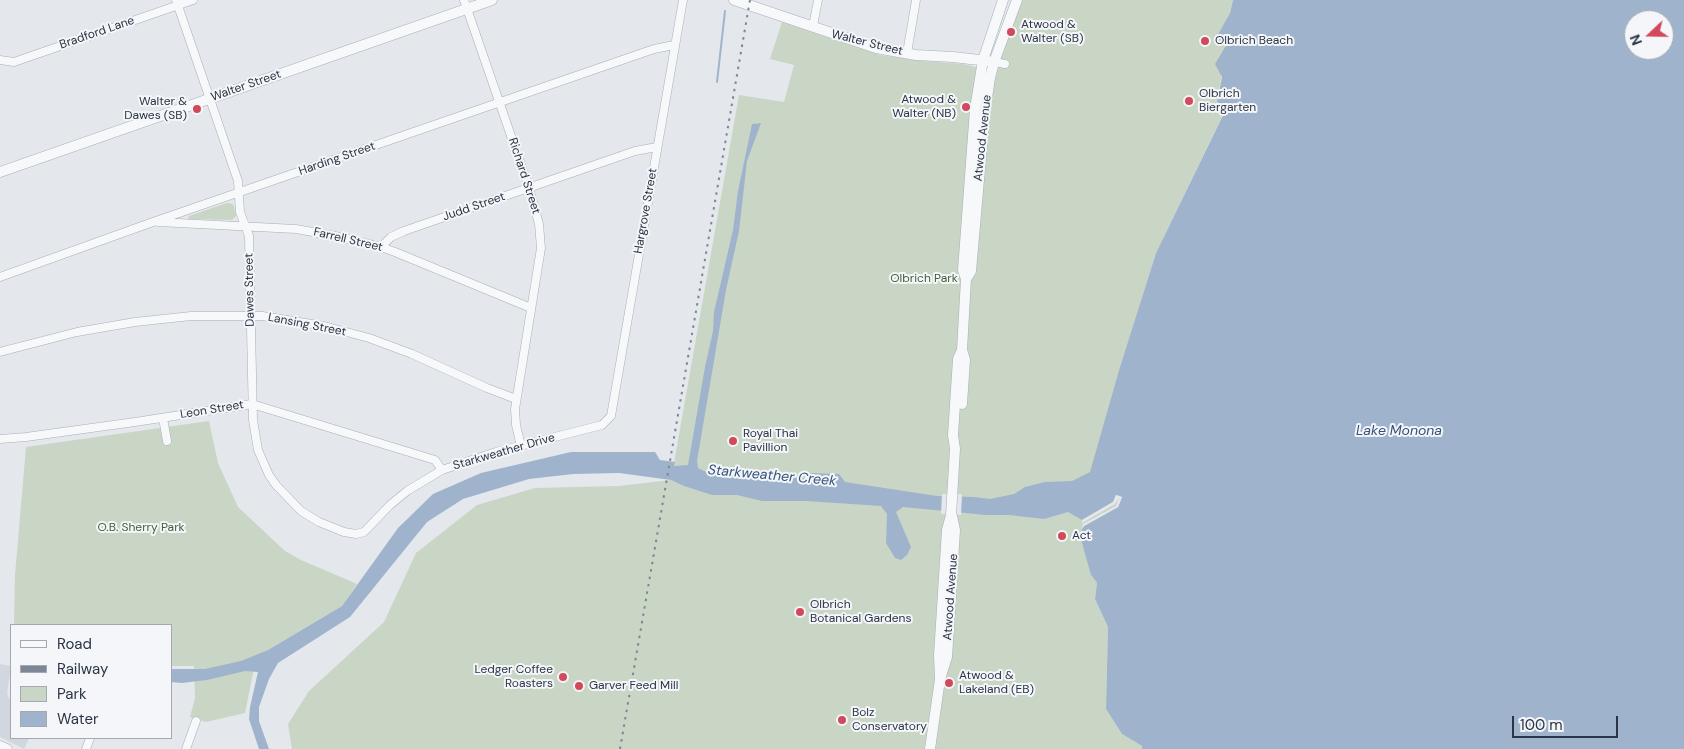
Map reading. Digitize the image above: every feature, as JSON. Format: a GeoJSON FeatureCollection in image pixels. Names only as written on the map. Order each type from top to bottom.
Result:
{"type":"FeatureCollection","features":[{"type":"Feature","properties":{"kind":"street","name":"Bradford Lane"},"geometry":{"type":"LineString","coordinates":[[0,60],[14,62],[176,2],[193,0]]}},
{"type":"Feature","properties":{"kind":"street","name":"Walter Street"},"geometry":{"type":"LineString","coordinates":[[0,172],[210,99],[466,4],[492,0]]}},
{"type":"Feature","properties":{"kind":"street","name":"Hargrove Street"},"geometry":{"type":"LineString","coordinates":[[607,422],[611,416],[683,0]]}},
{"type":"Feature","properties":{"kind":"street","name":"Walter Street"},"geometry":{"type":"LineString","coordinates":[[734,0],[871,46],[907,53],[983,60],[1005,64]]}},
{"type":"Feature","properties":{"kind":"street"},"geometry":{"type":"LineString","coordinates":[[813,26],[818,0]]}},
{"type":"Feature","properties":{"kind":"street"},"geometry":{"type":"LineString","coordinates":[[907,53],[916,0]]}},
{"type":"Feature","properties":{"kind":"street","name":"Atwood Avenue"},"geometry":{"type":"LineString","coordinates":[[930,749],[940,679],[938,664],[947,530],[951,515],[953,490],[955,449],[953,435],[958,359],[962,350],[966,279],[963,270],[974,126],[983,60],[1003,0]]}},
{"type":"Feature","properties":{"kind":"street","name":"Atwood Avenue"},"geometry":{"type":"LineString","coordinates":[[966,279],[971,272],[985,111],[994,62],[1017,0]]}},
{"type":"Feature","properties":{"kind":"street","name":"Dawes Street"},"geometry":{"type":"LineString","coordinates":[[176,2],[238,181],[240,212],[249,236],[252,404],[254,432],[261,458],[269,476],[300,511],[319,522],[344,532],[356,534],[361,532]]}},
{"type":"Feature","properties":{"kind":"street","name":"Richard Street"},"geometry":{"type":"LineString","coordinates":[[466,4],[537,212],[541,242],[516,399],[516,426],[520,446]]}},
{"type":"Feature","properties":{"kind":"street","name":"Harding Street"},"geometry":{"type":"LineString","coordinates":[[0,277],[239,192],[654,49],[674,45]]}},
{"type":"Feature","properties":{"kind":"street","name":"Judd Street"},"geometry":{"type":"LineString","coordinates":[[381,247],[391,237],[404,231],[635,151],[657,148]]}},
{"type":"Feature","properties":{"kind":"street","name":"Farrell Street"},"geometry":{"type":"LineString","coordinates":[[153,222],[296,229],[381,247],[531,308]]}},
{"type":"Feature","properties":{"kind":"street","name":"Lansing Street"},"geometry":{"type":"LineString","coordinates":[[0,352],[78,332],[135,322],[191,316],[251,315],[324,326],[369,338],[412,354],[516,399]]}},
{"type":"Feature","properties":{"kind":"street","name":"Leon Street"},"geometry":{"type":"LineString","coordinates":[[0,440],[26,438],[252,404],[435,460],[442,470]]}},
{"type":"Feature","properties":{"kind":"street"},"geometry":{"type":"LineString","coordinates":[[163,418],[168,440]]}},
{"type":"Feature","properties":{"kind":"street","name":"Starkweather Drive"},"geometry":{"type":"LineString","coordinates":[[361,532],[367,529],[390,505],[407,491],[442,470],[467,460],[602,425],[607,422]]}},
{"type":"Feature","properties":{"kind":"street"},"geometry":{"type":"LineString","coordinates":[[186,749],[196,721]]}},
{"type":"Feature","properties":{"kind":"street"},"geometry":{"type":"LineString","coordinates":[[0,746],[7,749]]}},
{"type":"Feature","properties":{"kind":"shaded area"},"geometry":{"type":"Polygon","coordinates":[[[0,664],[10,666],[7,694],[10,700],[10,739],[29,739],[24,749],[0,737],[0,664]]]}},
{"type":"Feature","properties":{"kind":"green space","name":"Olbrich Park"},"geometry":{"type":"Polygon","coordinates":[[[1017,0],[1233,0],[1230,13],[1217,38],[1227,44],[1217,102],[1227,106],[1156,253],[1120,367],[1116,495],[1122,497],[1118,507],[1084,526],[1091,575],[1097,583],[1095,599],[1108,627],[1106,709],[1122,734],[1142,746],[1142,749],[292,749],[288,724],[309,691],[384,622],[416,553],[477,505],[535,488],[619,486],[671,480],[739,95],[784,102],[794,65],[770,59],[782,22],[880,55],[963,64],[996,72],[1017,0]]]}},
{"type":"Feature","properties":{"kind":"green space"},"geometry":{"type":"Polygon","coordinates":[[[227,203],[233,204],[234,207],[236,216],[232,220],[188,219],[189,216],[227,203]]]}},
{"type":"Feature","properties":{"kind":"green space","name":"O.B. Sherry Park"},"geometry":{"type":"Polygon","coordinates":[[[209,421],[218,463],[238,507],[285,551],[301,560],[357,584],[342,606],[268,650],[255,663],[245,713],[206,722],[190,717],[195,698],[194,666],[172,666],[172,624],[14,624],[15,575],[26,447],[209,421]]]}},
{"type":"Feature","properties":{"kind":"water","name":"Lake Monona"},"geometry":{"type":"Polygon","coordinates":[[[1233,0],[1684,0],[1684,749],[1142,749],[1142,746],[1122,734],[1106,709],[1108,627],[1095,599],[1097,583],[1091,575],[1082,543],[1082,529],[1084,526],[1118,507],[1122,497],[1116,495],[1113,502],[1082,520],[1068,512],[1044,519],[903,507],[896,512],[911,547],[907,555],[901,560],[895,558],[886,543],[887,514],[881,506],[806,501],[762,501],[737,495],[712,495],[671,480],[619,473],[573,474],[529,479],[463,499],[427,522],[350,617],[278,663],[269,679],[259,707],[259,721],[269,749],[259,749],[249,719],[258,672],[245,671],[207,680],[182,683],[172,682],[172,669],[205,669],[241,661],[268,650],[342,606],[398,528],[433,494],[481,473],[571,452],[655,452],[660,460],[675,462],[674,466],[688,465],[713,331],[714,312],[733,230],[738,191],[752,124],[761,123],[747,161],[739,231],[726,290],[697,461],[698,468],[706,472],[721,473],[746,470],[809,479],[812,473],[839,474],[845,482],[937,496],[990,499],[1014,494],[1025,487],[1045,482],[1072,481],[1090,472],[1120,367],[1156,253],[1227,107],[1217,102],[1222,77],[1215,64],[1227,44],[1216,38],[1230,13],[1233,0]]]}},
{"type":"Feature","properties":{"kind":"pier"},"geometry":{"type":"Polygon","coordinates":[[[942,494],[962,494],[961,515],[941,514],[942,494]]]}},
{"type":"Feature","properties":{"kind":"pier"},"geometry":{"type":"Polygon","coordinates":[[[1116,495],[1122,497],[1118,507],[1084,526],[1082,529],[1083,524],[1116,506],[1119,498],[1115,504],[1082,523],[1082,520],[1113,502],[1116,495]]]}},
{"type":"Feature","properties":{"kind":"waterway"},"geometry":{"type":"LineString","coordinates":[[717,82],[725,11]]}},
{"type":"Feature","properties":{"kind":"railway"},"geometry":{"type":"LineString","coordinates":[[620,749],[750,0]]}},
{"type":"Feature","properties":{"kind":"place","name":"Atwood & Walter (SB)"},"geometry":{"type":"Point","coordinates":[1011,32]}},
{"type":"Feature","properties":{"kind":"place","name":"Olbrich Beach"},"geometry":{"type":"Point","coordinates":[1205,41]}},
{"type":"Feature","properties":{"kind":"place","name":"Olbrich Biergarten"},"geometry":{"type":"Point","coordinates":[1189,101]}},
{"type":"Feature","properties":{"kind":"place","name":"Atwood & Walter (NB)"},"geometry":{"type":"Point","coordinates":[966,107]}},
{"type":"Feature","properties":{"kind":"place","name":"Walter & Dawes (SB)"},"geometry":{"type":"Point","coordinates":[197,109]}},
{"type":"Feature","properties":{"kind":"place","name":"Royal Thai Pavillion"},"geometry":{"type":"Point","coordinates":[733,441]}},
{"type":"Feature","properties":{"kind":"place","name":"Act"},"geometry":{"type":"Point","coordinates":[1062,536]}},
{"type":"Feature","properties":{"kind":"place","name":"Olbrich Botanical Gardens"},"geometry":{"type":"Point","coordinates":[800,612]}},
{"type":"Feature","properties":{"kind":"place","name":"Ledger Coffee Roasters"},"geometry":{"type":"Point","coordinates":[563,677]}},
{"type":"Feature","properties":{"kind":"place","name":"Atwood & Lakeland (EB)"},"geometry":{"type":"Point","coordinates":[949,683]}},
{"type":"Feature","properties":{"kind":"place","name":"Garver Feed Mill"},"geometry":{"type":"Point","coordinates":[579,686]}},
{"type":"Feature","properties":{"kind":"place","name":"Bolz Conservatory"},"geometry":{"type":"Point","coordinates":[842,720]}},
{"type":"Feature","properties":{"kind":"water label","name":"Starkweather Creek"},"geometry":{"type":"Point","coordinates":[772,476]}}]}
